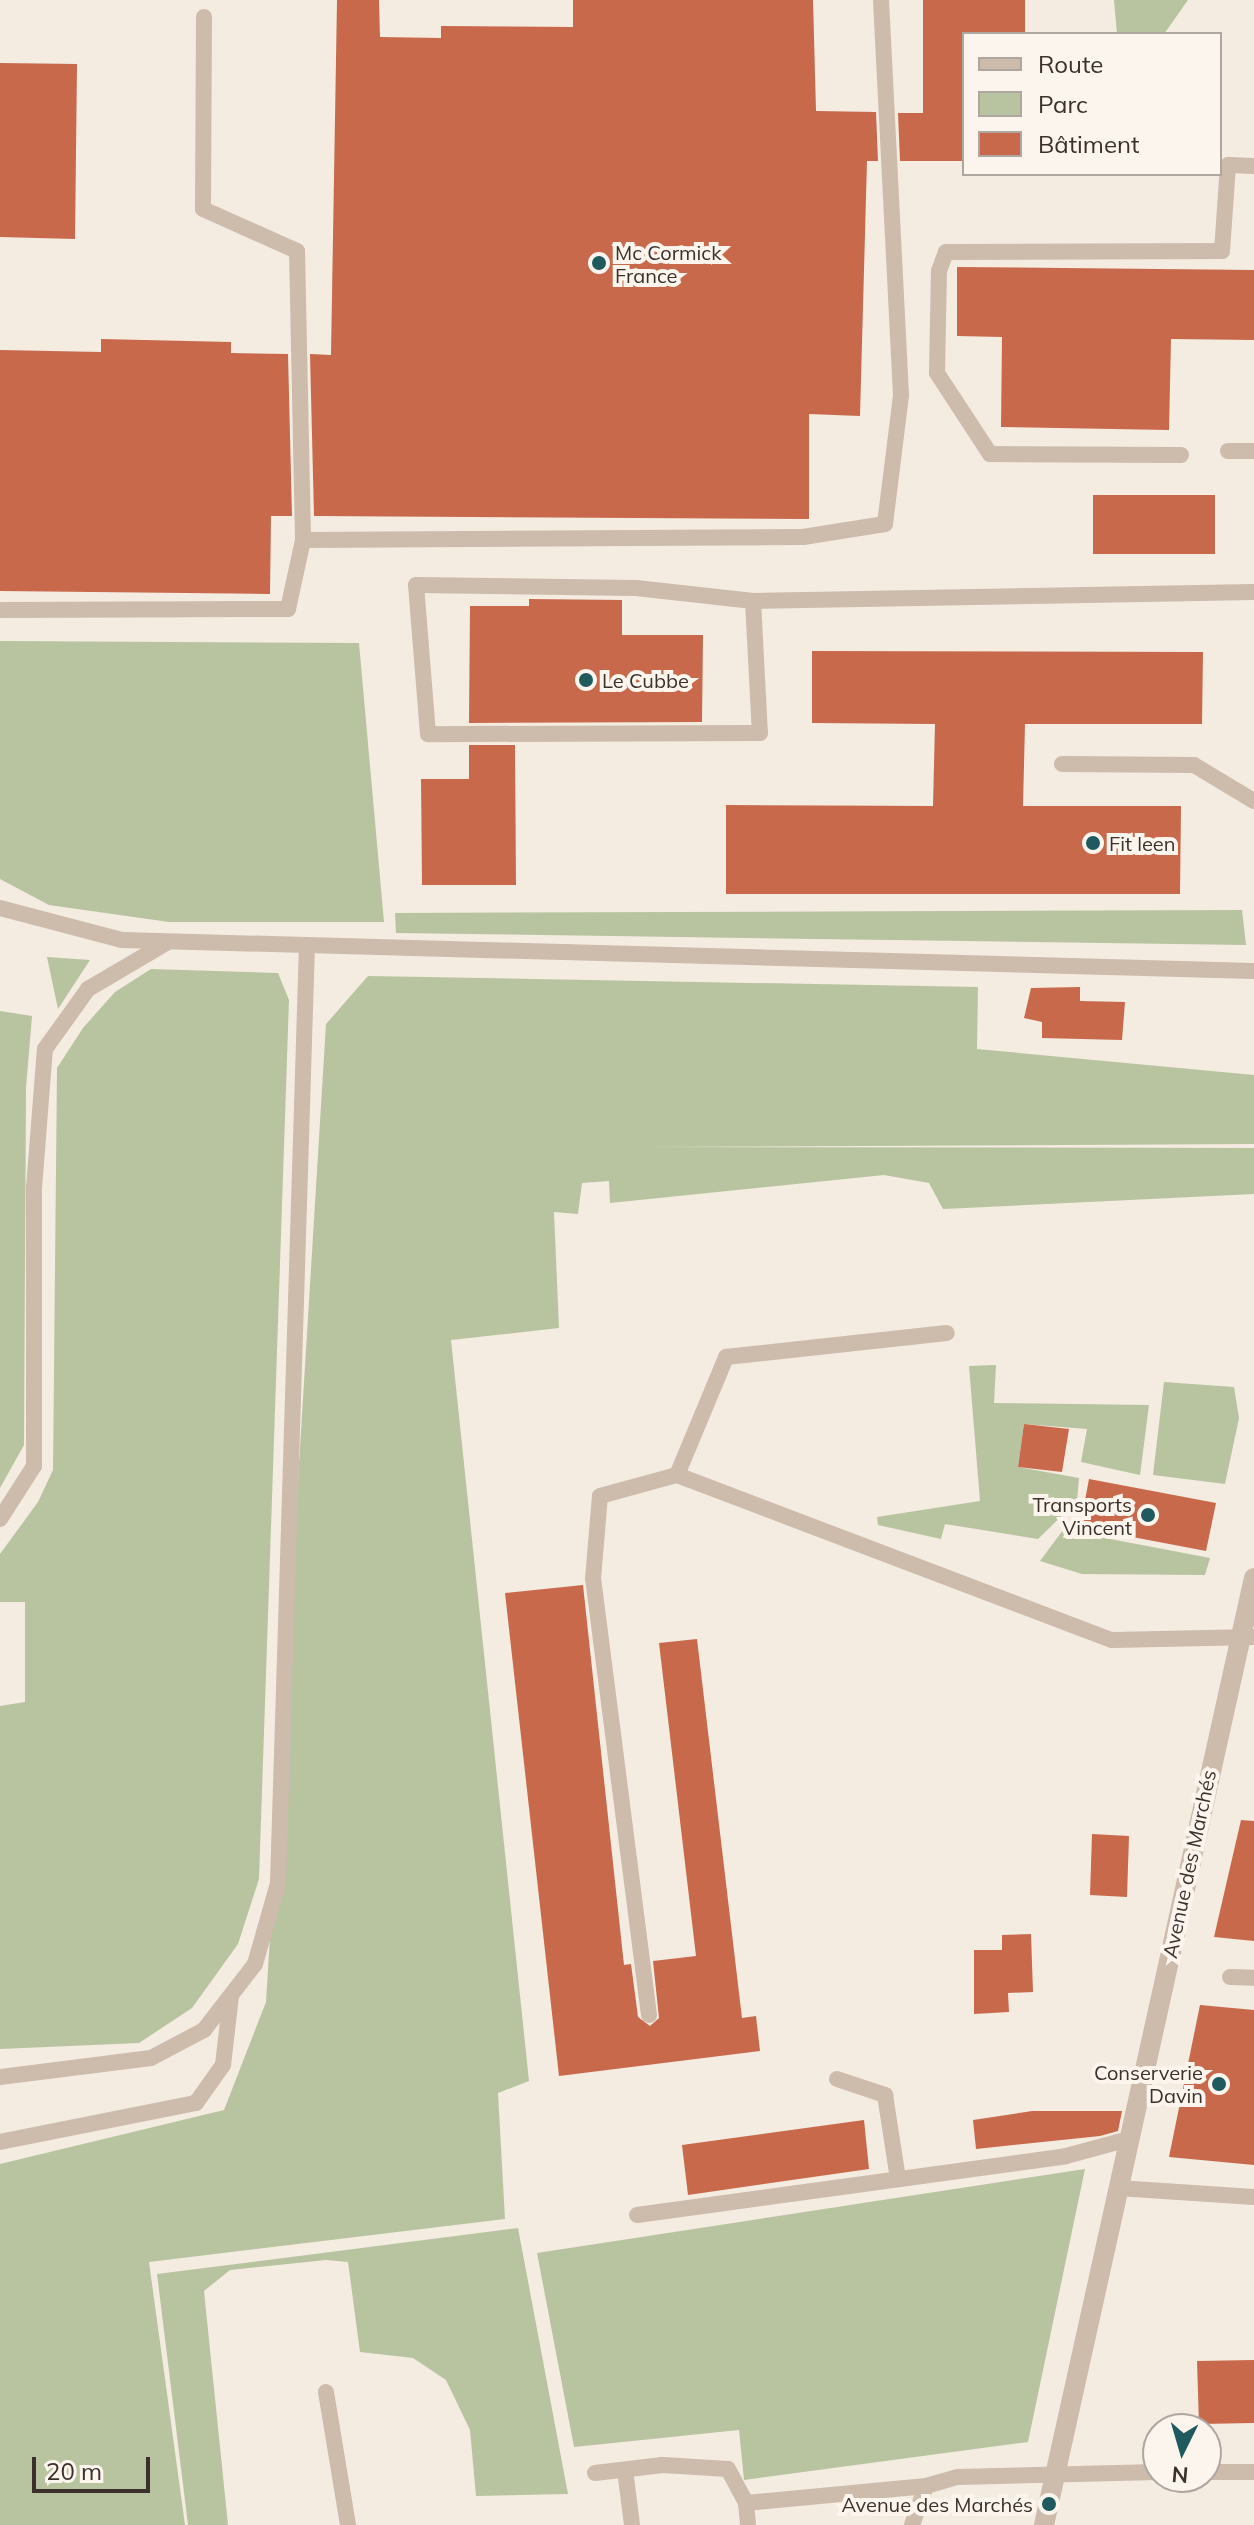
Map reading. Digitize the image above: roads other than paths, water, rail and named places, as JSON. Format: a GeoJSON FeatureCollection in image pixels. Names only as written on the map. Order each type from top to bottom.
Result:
{"type":"FeatureCollection","features":[{"type":"Feature","properties":{"kind":"street","name":"Avenue des Marchés"},"geometry":{"type":"LineString","coordinates":[[1044,2525],[1129,2139],[1246,1637],[1254,1578]]}},
{"type":"Feature","properties":{"kind":"lane"},"geometry":{"type":"LineString","coordinates":[[303,540],[803,537],[885,524],[901,395],[881,0]]}},
{"type":"Feature","properties":{"kind":"lane"},"geometry":{"type":"LineString","coordinates":[[0,610],[288,609],[303,540],[297,251],[203,209],[204,17]]}},
{"type":"Feature","properties":{"kind":"lane"},"geometry":{"type":"LineString","coordinates":[[1181,455],[990,454],[937,373],[939,271],[946,252],[1222,251],[1228,165],[1254,166]]}},
{"type":"Feature","properties":{"kind":"lane"},"geometry":{"type":"LineString","coordinates":[[1228,451],[1254,451]]}},
{"type":"Feature","properties":{"kind":"lane"},"geometry":{"type":"LineString","coordinates":[[753,601],[760,733],[428,734],[416,585],[636,588],[753,601],[1254,592]]}},
{"type":"Feature","properties":{"kind":"lane"},"geometry":{"type":"LineString","coordinates":[[1062,764],[1194,765],[1254,801]]}},
{"type":"Feature","properties":{"kind":"lane"},"geometry":{"type":"LineString","coordinates":[[0,908],[122,940],[1254,971]]}},
{"type":"Feature","properties":{"kind":"lane"},"geometry":{"type":"LineString","coordinates":[[1,1516],[34,1466],[34,1188],[45,1049],[88,989],[167,942]]}},
{"type":"Feature","properties":{"kind":"lane"},"geometry":{"type":"LineString","coordinates":[[0,2077],[151,2058],[204,2030],[255,1964],[278,1883],[307,947]]}},
{"type":"Feature","properties":{"kind":"lane"},"geometry":{"type":"LineString","coordinates":[[677,1475],[726,1357],[947,1333]]}},
{"type":"Feature","properties":{"kind":"lane"},"geometry":{"type":"LineString","coordinates":[[649,2015],[593,1579],[600,1496],[677,1475],[1112,1640],[1246,1637]]}},
{"type":"Feature","properties":{"kind":"lane"},"geometry":{"type":"LineString","coordinates":[[1230,1977],[1254,1978]]}},
{"type":"Feature","properties":{"kind":"lane"},"geometry":{"type":"LineString","coordinates":[[0,2142],[196,2103],[223,2065],[232,1995]]}},
{"type":"Feature","properties":{"kind":"lane"},"geometry":{"type":"LineString","coordinates":[[837,2079],[885,2095],[898,2179]]}},
{"type":"Feature","properties":{"kind":"lane"},"geometry":{"type":"LineString","coordinates":[[637,2215],[1066,2156],[1129,2139]]}},
{"type":"Feature","properties":{"kind":"lane"},"geometry":{"type":"LineString","coordinates":[[1118,2188],[1254,2197]]}},
{"type":"Feature","properties":{"kind":"lane"},"geometry":{"type":"LineString","coordinates":[[326,2392],[348,2525]]}},
{"type":"Feature","properties":{"kind":"lane"},"geometry":{"type":"LineString","coordinates":[[595,2473],[663,2465],[728,2469],[746,2503],[748,2525]]}},
{"type":"Feature","properties":{"kind":"lane"},"geometry":{"type":"LineString","coordinates":[[625,2470],[632,2525]]}},
{"type":"Feature","properties":{"kind":"lane"},"geometry":{"type":"LineString","coordinates":[[746,2503],[926,2486],[958,2477],[1142,2472]]}},
{"type":"Feature","properties":{"kind":"lane"},"geometry":{"type":"LineString","coordinates":[[1222,2472],[1254,2472]]}},
{"type":"Feature","properties":{"kind":"lane"},"geometry":{"type":"LineString","coordinates":[[912,2525],[926,2486]]}},
{"type":"Feature","properties":{"kind":"place","name":"Mc Cormick France"},"geometry":{"type":"Point","coordinates":[599,263]}},
{"type":"Feature","properties":{"kind":"place","name":"Le Cubbe"},"geometry":{"type":"Point","coordinates":[586,680]}},
{"type":"Feature","properties":{"kind":"place","name":"Fit leen"},"geometry":{"type":"Point","coordinates":[1093,843]}},
{"type":"Feature","properties":{"kind":"place","name":"Transports Vincent"},"geometry":{"type":"Point","coordinates":[1148,1515]}},
{"type":"Feature","properties":{"kind":"place","name":"Conserverie Davin"},"geometry":{"type":"Point","coordinates":[1219,2084]}},
{"type":"Feature","properties":{"kind":"place","name":"Avenue des Marchés"},"geometry":{"type":"Point","coordinates":[1049,2504]}}]}
